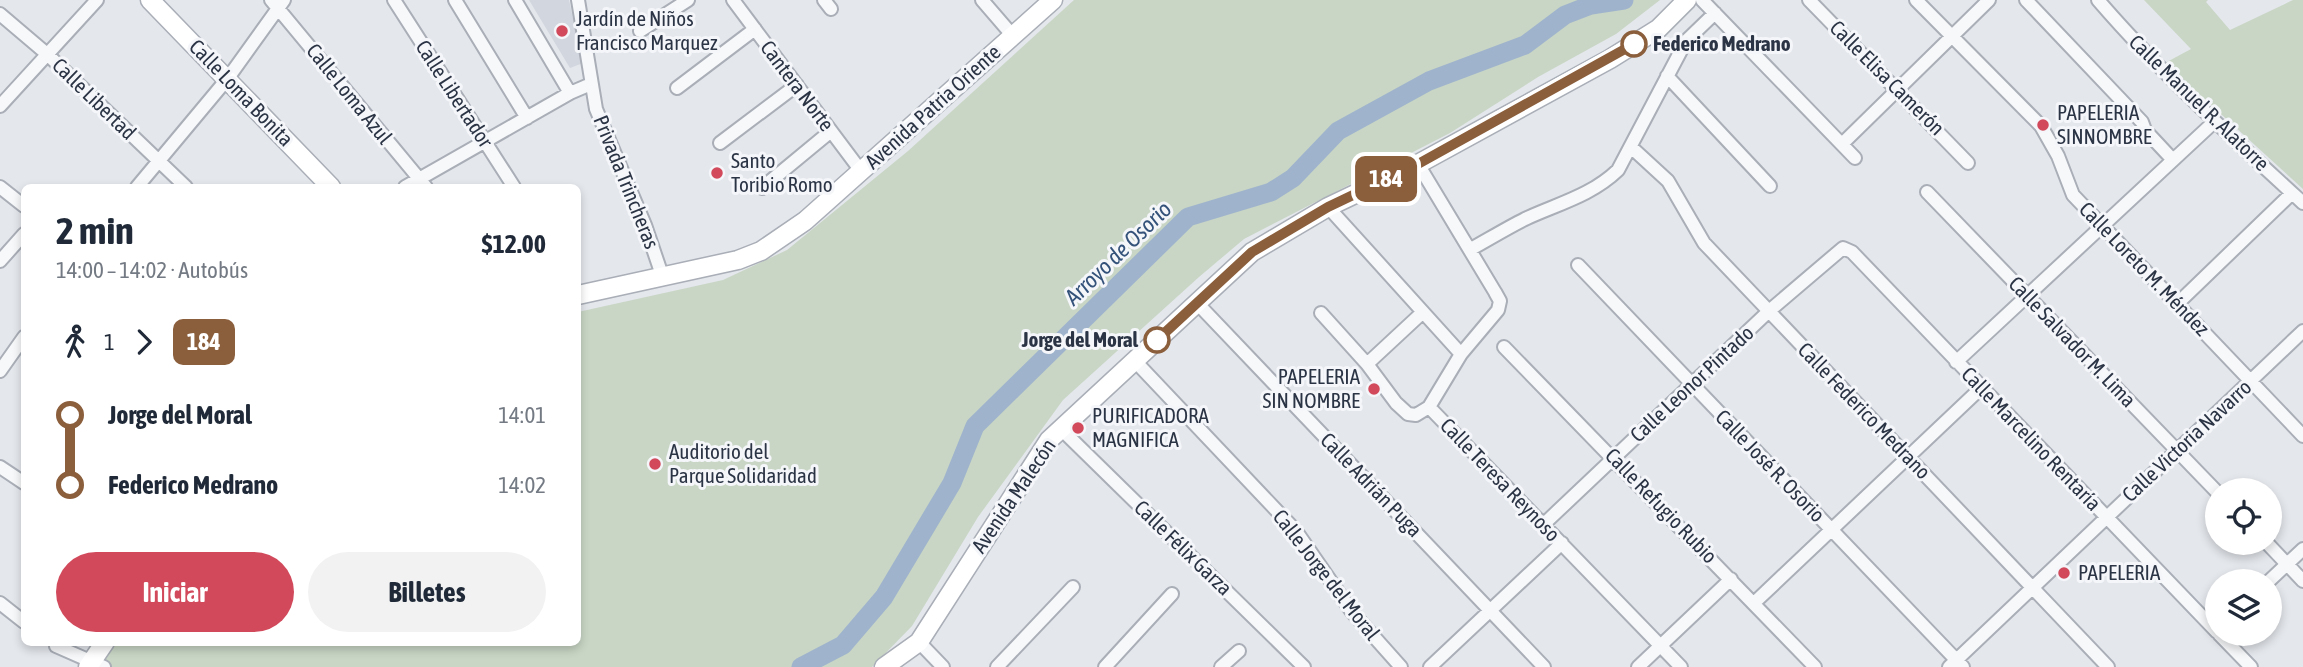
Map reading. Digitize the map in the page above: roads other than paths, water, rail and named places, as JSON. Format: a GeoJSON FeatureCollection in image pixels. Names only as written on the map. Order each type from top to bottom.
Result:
{"type":"FeatureCollection","features":[{"type":"Feature","properties":{"kind":"street"},"geometry":{"type":"LineString","coordinates":[[0,106],[97,0]]}},
{"type":"Feature","properties":{"kind":"street","name":"Calle Loma Bonita"},"geometry":{"type":"LineString","coordinates":[[150,0],[328,184]]}},
{"type":"Feature","properties":{"kind":"street","name":"Calle Libertador"},"geometry":{"type":"LineString","coordinates":[[394,0],[512,184]]}},
{"type":"Feature","properties":{"kind":"street"},"geometry":{"type":"LineString","coordinates":[[456,0],[527,118]]}},
{"type":"Feature","properties":{"kind":"street"},"geometry":{"type":"LineString","coordinates":[[515,0],[570,93]]}},
{"type":"Feature","properties":{"kind":"street","name":"Privada Trincheras"},"geometry":{"type":"LineString","coordinates":[[578,0],[591,84],[603,129],[645,225],[663,278]]}},
{"type":"Feature","properties":{"kind":"street"},"geometry":{"type":"LineString","coordinates":[[640,31],[667,5],[688,0]]}},
{"type":"Feature","properties":{"kind":"street","name":"Cantera Norte"},"geometry":{"type":"LineString","coordinates":[[733,0],[862,171]]}},
{"type":"Feature","properties":{"kind":"street"},"geometry":{"type":"LineString","coordinates":[[982,0],[1013,36]]}},
{"type":"Feature","properties":{"kind":"street","name":"Avenida Patria Oriente"},"geometry":{"type":"LineString","coordinates":[[581,292],[715,268],[761,251],[805,221],[1053,0]]}},
{"type":"Feature","properties":{"kind":"street","name":"Avenida Malecón"},"geometry":{"type":"LineString","coordinates":[[884,667],[919,642],[1049,440],[1252,252],[1328,207],[1418,164],[1622,51],[1658,29],[1687,0]]}},
{"type":"Feature","properties":{"kind":"street"},"geometry":{"type":"LineString","coordinates":[[1702,0],[1855,158]]}},
{"type":"Feature","properties":{"kind":"street","name":"Calle Elisa Camerón"},"geometry":{"type":"LineString","coordinates":[[1809,0],[1966,160]]}},
{"type":"Feature","properties":{"kind":"street","name":"Calle Loreto M. Méndez"},"geometry":{"type":"LineString","coordinates":[[1916,0],[2041,126],[2058,156],[2073,195],[2303,436]]}},
{"type":"Feature","properties":{"kind":"street"},"geometry":{"type":"LineString","coordinates":[[1842,144],[1989,0]]}},
{"type":"Feature","properties":{"kind":"street"},"geometry":{"type":"LineString","coordinates":[[2026,0],[2142,122],[2145,131],[2173,160]]}},
{"type":"Feature","properties":{"kind":"street","name":"Calle Manuel R. Alatorre"},"geometry":{"type":"LineString","coordinates":[[2098,0],[2133,42],[2214,122],[2303,202]]}},
{"type":"Feature","properties":{"kind":"street"},"geometry":{"type":"LineString","coordinates":[[140,184],[228,78],[278,3]]}},
{"type":"Feature","properties":{"kind":"street","name":"Calle Loma Azul"},"geometry":{"type":"LineString","coordinates":[[278,3],[422,183]]}},
{"type":"Feature","properties":{"kind":"street","name":"Calle Libertad"},"geometry":{"type":"LineString","coordinates":[[0,13],[47,54],[183,184]]}},
{"type":"Feature","properties":{"kind":"street"},"geometry":{"type":"LineString","coordinates":[[1471,249],[1527,219],[1563,205],[1605,183],[1618,170],[1686,41],[1715,13]]}},
{"type":"Feature","properties":{"kind":"street"},"geometry":{"type":"LineString","coordinates":[[677,88],[755,30]]}},
{"type":"Feature","properties":{"kind":"street"},"geometry":{"type":"LineString","coordinates":[[1667,76],[1770,186]]}},
{"type":"Feature","properties":{"kind":"street"},"geometry":{"type":"LineString","coordinates":[[422,183],[527,118],[591,84]]}},
{"type":"Feature","properties":{"kind":"street"},"geometry":{"type":"LineString","coordinates":[[720,143],[797,85]]}},
{"type":"Feature","properties":{"kind":"street"},"geometry":{"type":"LineString","coordinates":[[1956,362],[2214,122]]}},
{"type":"Feature","properties":{"kind":"street"},"geometry":{"type":"LineString","coordinates":[[762,188],[831,131]]}},
{"type":"Feature","properties":{"kind":"street","name":"Calle Federico Medrano"},"geometry":{"type":"LineString","coordinates":[[1631,147],[1668,181],[1704,243],[2108,667]]}},
{"type":"Feature","properties":{"kind":"street"},"geometry":{"type":"LineString","coordinates":[[1418,164],[1500,301],[1498,310],[1461,354],[1429,407]]}},
{"type":"Feature","properties":{"kind":"street"},"geometry":{"type":"LineString","coordinates":[[0,187],[21,203]]}},
{"type":"Feature","properties":{"kind":"street","name":"Calle Salvador M. Lima"},"geometry":{"type":"LineString","coordinates":[[1927,192],[2205,480]]}},
{"type":"Feature","properties":{"kind":"street"},"geometry":{"type":"LineString","coordinates":[[2177,304],[2292,193]]}},
{"type":"Feature","properties":{"kind":"street"},"geometry":{"type":"LineString","coordinates":[[1328,207],[1461,354]]}},
{"type":"Feature","properties":{"kind":"street"},"geometry":{"type":"LineString","coordinates":[[0,261],[21,237]]}},
{"type":"Feature","properties":{"kind":"street","name":"Calle Leonor Pintado"},"geometry":{"type":"LineString","coordinates":[[1544,524],[1769,311],[1843,248]]}},
{"type":"Feature","properties":{"kind":"street","name":"Calle Marcelino Rentaría"},"geometry":{"type":"LineString","coordinates":[[1843,248],[1852,252],[2205,620]]}},
{"type":"Feature","properties":{"kind":"street","name":"Calle José R. Osorio"},"geometry":{"type":"LineString","coordinates":[[1578,264],[1956,664]]}},
{"type":"Feature","properties":{"kind":"street","name":"Calle Adrián Puga"},"geometry":{"type":"LineString","coordinates":[[1197,303],[1544,667]]}},
{"type":"Feature","properties":{"kind":"street"},"geometry":{"type":"LineString","coordinates":[[1367,364],[1423,312]]}},
{"type":"Feature","properties":{"kind":"street","name":"Calle Teresa Reynoso"},"geometry":{"type":"LineString","coordinates":[[1321,313],[1367,364],[1396,403],[1408,414],[1422,414],[1429,407],[1681,667]]}},
{"type":"Feature","properties":{"kind":"street","name":"Calle Victoria Navarro"},"geometry":{"type":"LineString","coordinates":[[1956,664],[2032,588],[2303,331]]}},
{"type":"Feature","properties":{"kind":"street"},"geometry":{"type":"LineString","coordinates":[[0,372],[21,341]]}},
{"type":"Feature","properties":{"kind":"street","name":"Calle Refugio Rubio"},"geometry":{"type":"LineString","coordinates":[[1504,347],[1614,457],[1815,667]]}},
{"type":"Feature","properties":{"kind":"street","name":"Calle Jorge del Moral"},"geometry":{"type":"LineString","coordinates":[[1135,361],[1296,531],[1352,612],[1401,667]]}},
{"type":"Feature","properties":{"kind":"street"},"geometry":{"type":"LineString","coordinates":[[1754,603],[1981,388]]}},
{"type":"Feature","properties":{"kind":"street","name":"Calle Félix Garza"},"geometry":{"type":"LineString","coordinates":[[1061,429],[1304,667]]}},
{"type":"Feature","properties":{"kind":"street"},"geometry":{"type":"LineString","coordinates":[[0,467],[21,481]]}},
{"type":"Feature","properties":{"kind":"street"},"geometry":{"type":"LineString","coordinates":[[1430,667],[1562,543]]}},
{"type":"Feature","properties":{"kind":"street"},"geometry":{"type":"LineString","coordinates":[[2282,569],[2303,549]]}},
{"type":"Feature","properties":{"kind":"street"},"geometry":{"type":"LineString","coordinates":[[2278,555],[2303,581]]}},
{"type":"Feature","properties":{"kind":"street"},"geometry":{"type":"LineString","coordinates":[[1638,667],[1731,579]]}},
{"type":"Feature","properties":{"kind":"street"},"geometry":{"type":"LineString","coordinates":[[997,667],[1073,587]]}},
{"type":"Feature","properties":{"kind":"street"},"geometry":{"type":"LineString","coordinates":[[1105,667],[1172,594]]}},
{"type":"Feature","properties":{"kind":"street"},"geometry":{"type":"LineString","coordinates":[[0,603],[21,620]]}},
{"type":"Feature","properties":{"kind":"street"},"geometry":{"type":"LineString","coordinates":[[919,642],[943,667]]}},
{"type":"Feature","properties":{"kind":"street"},"geometry":{"type":"LineString","coordinates":[[58,646],[91,665],[103,646]]}},
{"type":"Feature","properties":{"kind":"street","name":"Calle Marcelino Rentaría"},"geometry":{"type":"LineString","coordinates":[[2231,646],[2251,667]]}},
{"type":"Feature","properties":{"kind":"street"},"geometry":{"type":"LineString","coordinates":[[1222,667],[1239,651]]}},
{"type":"Feature","properties":{"kind":"waterway","name":"Arroyo de Osorio"},"geometry":{"type":"LineString","coordinates":[[801,667],[843,645],[884,597],[952,483],[975,426],[1188,217],[1271,192],[1293,178],[1338,131],[1429,81],[1525,45],[1565,15],[1591,5],[1624,0]]}},
{"type":"Feature","properties":{"kind":"place","name":"Jardín de Niños Francisco Marquez"},"geometry":{"type":"Point","coordinates":[562,31]}},
{"type":"Feature","properties":{"kind":"place","name":"Federico Medrano"},"geometry":{"type":"Point","coordinates":[1634,44]}},
{"type":"Feature","properties":{"kind":"place","name":"PAPELERIA SINNOMBRE"},"geometry":{"type":"Point","coordinates":[2043,125]}},
{"type":"Feature","properties":{"kind":"place","name":"Santo Toribio Romo"},"geometry":{"type":"Point","coordinates":[717,173]}},
{"type":"Feature","properties":{"kind":"place","name":"Jorge del Moral"},"geometry":{"type":"Point","coordinates":[1157,340]}},
{"type":"Feature","properties":{"kind":"place","name":"PAPELERIA SIN NOMBRE"},"geometry":{"type":"Point","coordinates":[1374,389]}},
{"type":"Feature","properties":{"kind":"place","name":"PURIFICADORA MAGNIFICA"},"geometry":{"type":"Point","coordinates":[1078,428]}},
{"type":"Feature","properties":{"kind":"place","name":"Auditorio del Parque Solidaridad"},"geometry":{"type":"Point","coordinates":[655,464]}},
{"type":"Feature","properties":{"kind":"place","name":"PAPELERIA"},"geometry":{"type":"Point","coordinates":[2064,573]}}]}
